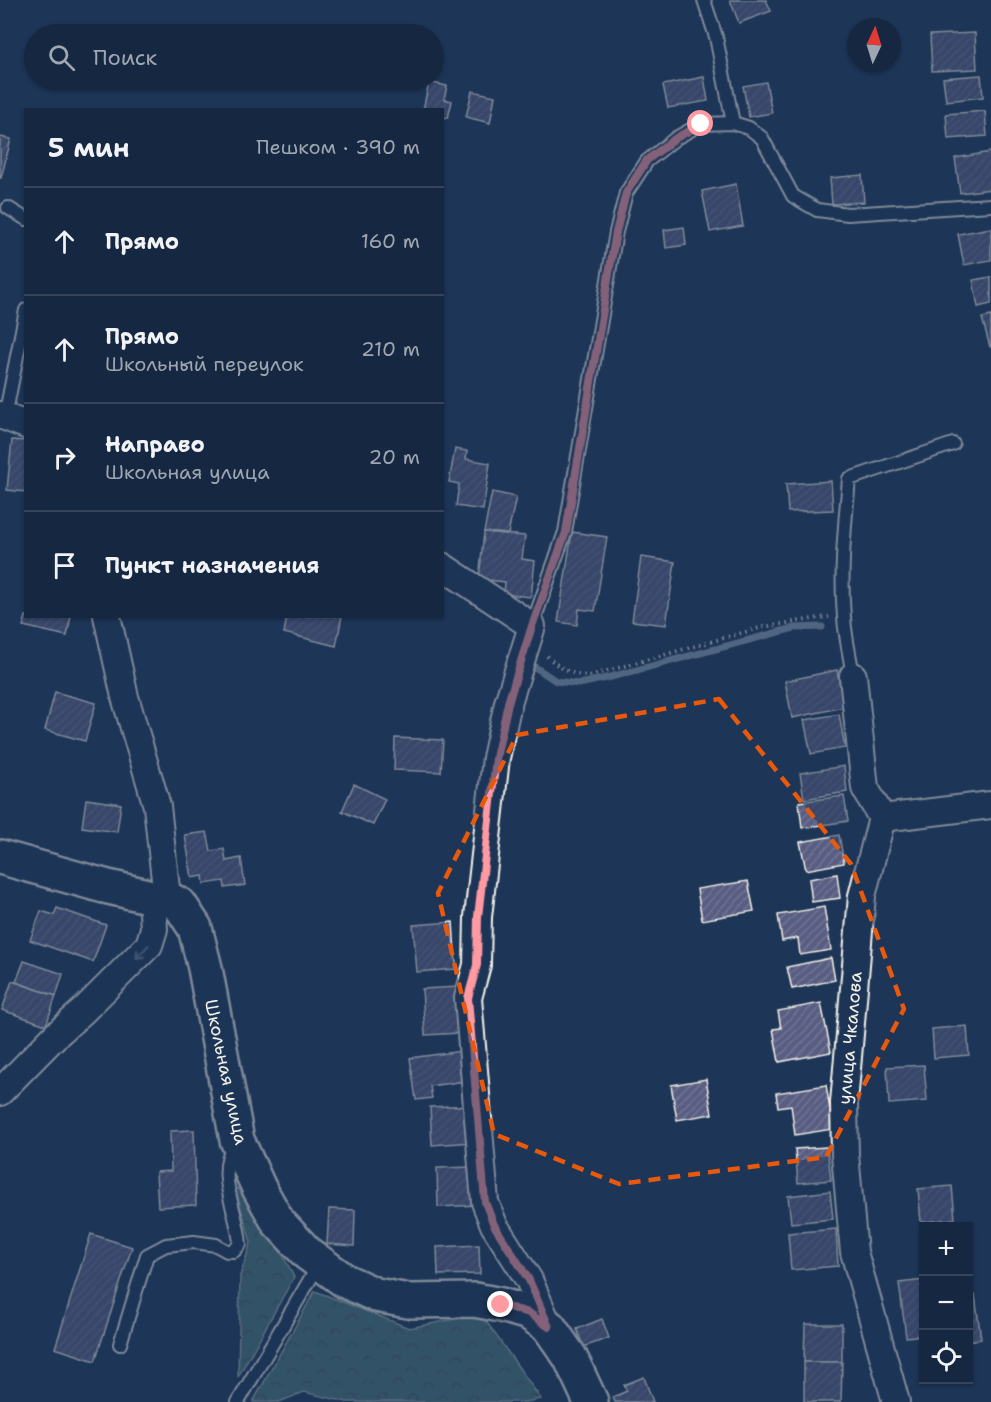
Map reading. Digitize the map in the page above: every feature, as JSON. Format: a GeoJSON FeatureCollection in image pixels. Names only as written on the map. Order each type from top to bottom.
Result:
{"type":"FeatureCollection","features":[{"type":"Feature","properties":{"kind":"street"},"geometry":{"type":"LineString","coordinates":[[444,567],[532,626],[508,703],[496,758],[478,917],[477,965],[468,998],[485,1202],[494,1225],[529,1280],[549,1327]]}},
{"type":"Feature","properties":{"kind":"street"},"geometry":{"type":"LineString","coordinates":[[0,1092],[150,945],[154,929],[159,898],[157,806],[125,697],[107,618]]}},
{"type":"Feature","properties":{"kind":"street"},"geometry":{"type":"LineString","coordinates":[[853,676],[865,788],[882,818],[991,805]]}},
{"type":"Feature","properties":{"kind":"street","name":"улица Чкалова"},"geometry":{"type":"LineString","coordinates":[[882,818],[862,896],[844,1103],[844,1144],[854,1252],[896,1402]]}},
{"type":"Feature","properties":{"kind":"street"},"geometry":{"type":"LineString","coordinates":[[0,857],[104,886],[159,898]]}},
{"type":"Feature","properties":{"kind":"street","name":"Школьная улица"},"geometry":{"type":"LineString","coordinates":[[159,898],[180,905],[195,928],[205,968],[237,1140],[278,1222],[308,1254],[320,1263],[345,1281],[376,1295],[408,1301],[475,1300],[529,1313],[549,1327],[570,1357],[591,1402]]}},
{"type":"Feature","properties":{"kind":"lane"},"geometry":{"type":"LineString","coordinates":[[704,0],[716,37],[733,123]]}},
{"type":"Feature","properties":{"kind":"lane"},"geometry":{"type":"LineString","coordinates":[[532,626],[566,532],[616,232],[626,193],[647,160],[676,138],[701,124],[733,123],[749,128],[762,138],[793,196],[817,210],[848,214],[991,205]]}},
{"type":"Feature","properties":{"kind":"lane"},"geometry":{"type":"LineString","coordinates":[[8,208],[24,218]]}},
{"type":"Feature","properties":{"kind":"lane"},"geometry":{"type":"LineString","coordinates":[[10,419],[24,324]]}},
{"type":"Feature","properties":{"kind":"lane"},"geometry":{"type":"LineString","coordinates":[[853,676],[844,617],[843,543],[849,478],[952,444]]}},
{"type":"Feature","properties":{"kind":"lane"},"geometry":{"type":"LineString","coordinates":[[120,1344],[147,1255],[165,1245],[194,1242],[216,1245],[227,1251],[234,1251],[240,1244],[239,1230],[226,1179],[229,1152],[237,1140]]}},
{"type":"Feature","properties":{"kind":"lane"},"geometry":{"type":"LineString","coordinates":[[238,1402],[320,1263]]}},
{"type":"Feature","properties":{"kind":"path"},"geometry":{"type":"LineString","coordinates":[[532,626],[539,647],[556,665],[577,675],[589,676],[763,627],[819,618],[844,617]]}},
{"type":"Feature","properties":{"kind":"highlighted area"},"geometry":{"type":"Polygon","coordinates":[[[719,699],[851,864],[904,1009],[826,1157],[619,1184],[494,1134],[438,893],[517,735],[719,699]]]}},
{"type":"Feature","properties":{"kind":"green space"},"geometry":{"type":"Polygon","coordinates":[[[235,1188],[251,1193],[294,1277],[238,1377],[240,1276],[251,1242],[235,1188]]]}},
{"type":"Feature","properties":{"kind":"green space"},"geometry":{"type":"Polygon","coordinates":[[[315,1291],[409,1328],[481,1314],[541,1399],[525,1402],[347,1402],[304,1392],[279,1402],[253,1402],[315,1291]]]}},
{"type":"Feature","properties":{"kind":"building"},"geometry":{"type":"Polygon","coordinates":[[[730,0],[766,0],[771,11],[739,23],[730,0]]]}},
{"type":"Feature","properties":{"kind":"building"},"geometry":{"type":"Polygon","coordinates":[[[975,33],[977,69],[932,71],[930,35],[975,33]]]}},
{"type":"Feature","properties":{"kind":"building"},"geometry":{"type":"Polygon","coordinates":[[[981,75],[983,97],[946,101],[943,78],[981,75]]]}},
{"type":"Feature","properties":{"kind":"building"},"geometry":{"type":"Polygon","coordinates":[[[704,77],[708,101],[668,108],[663,85],[704,77]]]}},
{"type":"Feature","properties":{"kind":"building"},"geometry":{"type":"Polygon","coordinates":[[[766,82],[772,113],[749,117],[743,86],[766,82]]]}},
{"type":"Feature","properties":{"kind":"building"},"geometry":{"type":"Polygon","coordinates":[[[444,85],[447,86],[444,99],[452,101],[448,118],[444,117],[444,108],[423,108],[427,90],[444,90],[444,85]]]}},
{"type":"Feature","properties":{"kind":"building"},"geometry":{"type":"Polygon","coordinates":[[[472,91],[495,96],[490,123],[466,117],[472,91]]]}},
{"type":"Feature","properties":{"kind":"building"},"geometry":{"type":"Polygon","coordinates":[[[985,111],[987,136],[948,139],[946,114],[985,111]]]}},
{"type":"Feature","properties":{"kind":"building"},"geometry":{"type":"Polygon","coordinates":[[[0,137],[11,139],[1,178],[0,178],[0,137]]]}},
{"type":"Feature","properties":{"kind":"building"},"geometry":{"type":"Polygon","coordinates":[[[991,152],[991,189],[960,193],[955,158],[991,152]]]}},
{"type":"Feature","properties":{"kind":"building"},"geometry":{"type":"Polygon","coordinates":[[[862,175],[864,202],[832,204],[830,178],[862,175]]]}},
{"type":"Feature","properties":{"kind":"building"},"geometry":{"type":"Polygon","coordinates":[[[736,184],[743,226],[710,232],[702,191],[736,184]]]}},
{"type":"Feature","properties":{"kind":"building"},"geometry":{"type":"Polygon","coordinates":[[[684,227],[686,245],[666,248],[664,230],[684,227]]]}},
{"type":"Feature","properties":{"kind":"building"},"geometry":{"type":"Polygon","coordinates":[[[991,228],[991,260],[964,265],[958,234],[991,228]]]}},
{"type":"Feature","properties":{"kind":"building"},"geometry":{"type":"Polygon","coordinates":[[[991,277],[991,304],[978,307],[973,280],[991,277]]]}},
{"type":"Feature","properties":{"kind":"building"},"geometry":{"type":"Polygon","coordinates":[[[991,316],[991,347],[990,347],[982,318],[991,316]]]}},
{"type":"Feature","properties":{"kind":"building"},"geometry":{"type":"Polygon","coordinates":[[[12,440],[24,441],[24,492],[7,490],[12,440]]]}},
{"type":"Feature","properties":{"kind":"building"},"geometry":{"type":"Polygon","coordinates":[[[455,449],[467,451],[466,459],[490,463],[483,510],[456,506],[459,484],[449,482],[455,449]]]}},
{"type":"Feature","properties":{"kind":"building"},"geometry":{"type":"Polygon","coordinates":[[[831,481],[833,510],[788,512],[786,484],[831,481]]]}},
{"type":"Feature","properties":{"kind":"building"},"geometry":{"type":"Polygon","coordinates":[[[492,492],[516,497],[508,534],[484,532],[492,492]]]}},
{"type":"Feature","properties":{"kind":"building"},"geometry":{"type":"Polygon","coordinates":[[[484,532],[525,536],[522,559],[535,561],[531,597],[504,594],[505,582],[479,579],[484,532]]]}},
{"type":"Feature","properties":{"kind":"building"},"geometry":{"type":"Polygon","coordinates":[[[572,532],[607,537],[595,611],[579,609],[577,625],[558,622],[572,532]]]}},
{"type":"Feature","properties":{"kind":"building"},"geometry":{"type":"Polygon","coordinates":[[[641,557],[675,562],[666,625],[632,621],[641,557]]]}},
{"type":"Feature","properties":{"kind":"building"},"geometry":{"type":"Polygon","coordinates":[[[25,618],[71,618],[67,636],[23,626],[25,618]]]}},
{"type":"Feature","properties":{"kind":"building"},"geometry":{"type":"Polygon","coordinates":[[[287,618],[342,618],[336,646],[284,633],[287,618]]]}},
{"type":"Feature","properties":{"kind":"building"},"geometry":{"type":"Polygon","coordinates":[[[837,670],[844,707],[792,718],[785,681],[837,670]]]}},
{"type":"Feature","properties":{"kind":"building"},"geometry":{"type":"Polygon","coordinates":[[[55,692],[96,703],[85,741],[45,730],[55,692]]]}},
{"type":"Feature","properties":{"kind":"building"},"geometry":{"type":"Polygon","coordinates":[[[839,714],[845,748],[811,754],[804,720],[839,714]]]}},
{"type":"Feature","properties":{"kind":"building"},"geometry":{"type":"Polygon","coordinates":[[[395,738],[443,740],[441,772],[394,770],[395,738]]]}},
{"type":"Feature","properties":{"kind":"building"},"geometry":{"type":"Polygon","coordinates":[[[844,766],[847,792],[804,799],[800,773],[844,766]]]}},
{"type":"Feature","properties":{"kind":"building"},"geometry":{"type":"Polygon","coordinates":[[[354,784],[385,799],[373,825],[342,811],[354,784]]]}},
{"type":"Feature","properties":{"kind":"building"},"geometry":{"type":"Polygon","coordinates":[[[844,796],[848,821],[802,828],[799,802],[844,796]]]}},
{"type":"Feature","properties":{"kind":"building"},"geometry":{"type":"Polygon","coordinates":[[[86,799],[121,804],[117,832],[82,827],[86,799]]]}},
{"type":"Feature","properties":{"kind":"building"},"geometry":{"type":"Polygon","coordinates":[[[207,832],[211,851],[224,849],[226,861],[241,858],[245,885],[225,888],[224,881],[204,884],[203,876],[192,878],[185,835],[207,832]]]}},
{"type":"Feature","properties":{"kind":"building"},"geometry":{"type":"Polygon","coordinates":[[[839,835],[844,863],[806,870],[800,842],[839,835]]]}},
{"type":"Feature","properties":{"kind":"building"},"geometry":{"type":"Polygon","coordinates":[[[837,874],[840,898],[812,902],[809,879],[837,874]]]}},
{"type":"Feature","properties":{"kind":"building"},"geometry":{"type":"Polygon","coordinates":[[[748,881],[754,911],[702,920],[697,889],[748,881]]]}},
{"type":"Feature","properties":{"kind":"building"},"geometry":{"type":"Polygon","coordinates":[[[824,907],[831,950],[800,955],[798,938],[782,941],[778,915],[824,907]]]}},
{"type":"Feature","properties":{"kind":"building"},"geometry":{"type":"Polygon","coordinates":[[[57,908],[106,925],[93,962],[30,940],[41,911],[54,915],[57,908]]]}},
{"type":"Feature","properties":{"kind":"building"},"geometry":{"type":"Polygon","coordinates":[[[453,922],[456,969],[417,972],[413,925],[453,922]]]}},
{"type":"Feature","properties":{"kind":"building"},"geometry":{"type":"Polygon","coordinates":[[[831,958],[835,980],[792,989],[787,967],[831,958]]]}},
{"type":"Feature","properties":{"kind":"building"},"geometry":{"type":"Polygon","coordinates":[[[24,961],[63,974],[56,996],[16,982],[24,961]]]}},
{"type":"Feature","properties":{"kind":"building"},"geometry":{"type":"Polygon","coordinates":[[[12,981],[56,996],[46,1025],[2,1010],[12,981]]]}},
{"type":"Feature","properties":{"kind":"building"},"geometry":{"type":"Polygon","coordinates":[[[459,987],[461,1033],[425,1035],[422,989],[459,987]]]}},
{"type":"Feature","properties":{"kind":"building"},"geometry":{"type":"Polygon","coordinates":[[[821,1003],[831,1052],[779,1062],[773,1029],[781,1028],[778,1011],[821,1003]]]}},
{"type":"Feature","properties":{"kind":"building"},"geometry":{"type":"Polygon","coordinates":[[[967,1026],[969,1055],[934,1058],[932,1029],[967,1026]]]}},
{"type":"Feature","properties":{"kind":"building"},"geometry":{"type":"Polygon","coordinates":[[[462,1051],[465,1081],[430,1086],[432,1098],[416,1100],[410,1058],[462,1051]]]}},
{"type":"Feature","properties":{"kind":"building"},"geometry":{"type":"Polygon","coordinates":[[[924,1065],[927,1101],[889,1104],[887,1067],[924,1065]]]}},
{"type":"Feature","properties":{"kind":"building"},"geometry":{"type":"Polygon","coordinates":[[[706,1079],[712,1114],[677,1120],[671,1085],[706,1079]]]}},
{"type":"Feature","properties":{"kind":"building"},"geometry":{"type":"Polygon","coordinates":[[[826,1085],[833,1129],[795,1135],[791,1105],[778,1107],[776,1093],[826,1085]]]}},
{"type":"Feature","properties":{"kind":"building"},"geometry":{"type":"Polygon","coordinates":[[[471,1105],[473,1142],[432,1145],[430,1107],[471,1105]]]}},
{"type":"Feature","properties":{"kind":"building"},"geometry":{"type":"Polygon","coordinates":[[[194,1130],[196,1205],[158,1207],[156,1172],[171,1171],[170,1131],[194,1130]]]}},
{"type":"Feature","properties":{"kind":"building"},"geometry":{"type":"Polygon","coordinates":[[[827,1147],[831,1180],[798,1183],[795,1149],[827,1147]]]}},
{"type":"Feature","properties":{"kind":"building"},"geometry":{"type":"Polygon","coordinates":[[[476,1167],[478,1205],[438,1207],[437,1168],[476,1167]]]}},
{"type":"Feature","properties":{"kind":"building"},"geometry":{"type":"Polygon","coordinates":[[[952,1186],[955,1219],[921,1222],[918,1189],[952,1186]]]}},
{"type":"Feature","properties":{"kind":"building"},"geometry":{"type":"Polygon","coordinates":[[[830,1191],[833,1219],[791,1223],[788,1196],[830,1191]]]}},
{"type":"Feature","properties":{"kind":"building"},"geometry":{"type":"Polygon","coordinates":[[[329,1209],[355,1210],[354,1246],[327,1244],[329,1209]]]}},
{"type":"Feature","properties":{"kind":"building"},"geometry":{"type":"Polygon","coordinates":[[[836,1229],[838,1266],[791,1270],[788,1233],[836,1229]]]}},
{"type":"Feature","properties":{"kind":"building"},"geometry":{"type":"Polygon","coordinates":[[[91,1234],[132,1247],[95,1361],[55,1348],[91,1234]]]}},
{"type":"Feature","properties":{"kind":"building"},"geometry":{"type":"Polygon","coordinates":[[[479,1245],[480,1274],[438,1275],[437,1247],[479,1245]]]}},
{"type":"Feature","properties":{"kind":"building"},"geometry":{"type":"Polygon","coordinates":[[[919,1281],[919,1336],[906,1337],[899,1283],[919,1281]]]}},
{"type":"Feature","properties":{"kind":"building"},"geometry":{"type":"Polygon","coordinates":[[[973,1295],[975,1295],[981,1339],[973,1340],[973,1330],[973,1295]]]}},
{"type":"Feature","properties":{"kind":"building"},"geometry":{"type":"Polygon","coordinates":[[[602,1319],[609,1338],[583,1347],[577,1329],[602,1319]]]}},
{"type":"Feature","properties":{"kind":"building"},"geometry":{"type":"Polygon","coordinates":[[[805,1324],[842,1324],[842,1362],[804,1362],[805,1324]]]}},
{"type":"Feature","properties":{"kind":"building"},"geometry":{"type":"Polygon","coordinates":[[[804,1362],[842,1362],[841,1402],[804,1402],[804,1362]]]}},
{"type":"Feature","properties":{"kind":"building"},"geometry":{"type":"Polygon","coordinates":[[[644,1377],[653,1402],[615,1402],[613,1397],[627,1391],[624,1385],[644,1377]]]}},
{"type":"Feature","properties":{"kind":"waterway"},"geometry":{"type":"LineString","coordinates":[[529,663],[556,681],[579,684],[794,628],[822,627]]}},
{"type":"Feature","properties":{"kind":"route"},"geometry":{"type":"LineString","coordinates":[[501,1305],[529,1313],[549,1327],[529,1280],[494,1225],[485,1202],[468,998],[477,965],[478,917],[496,758],[508,703],[532,626],[566,532],[616,232],[626,193],[647,160],[676,138],[701,124]]}}]}
